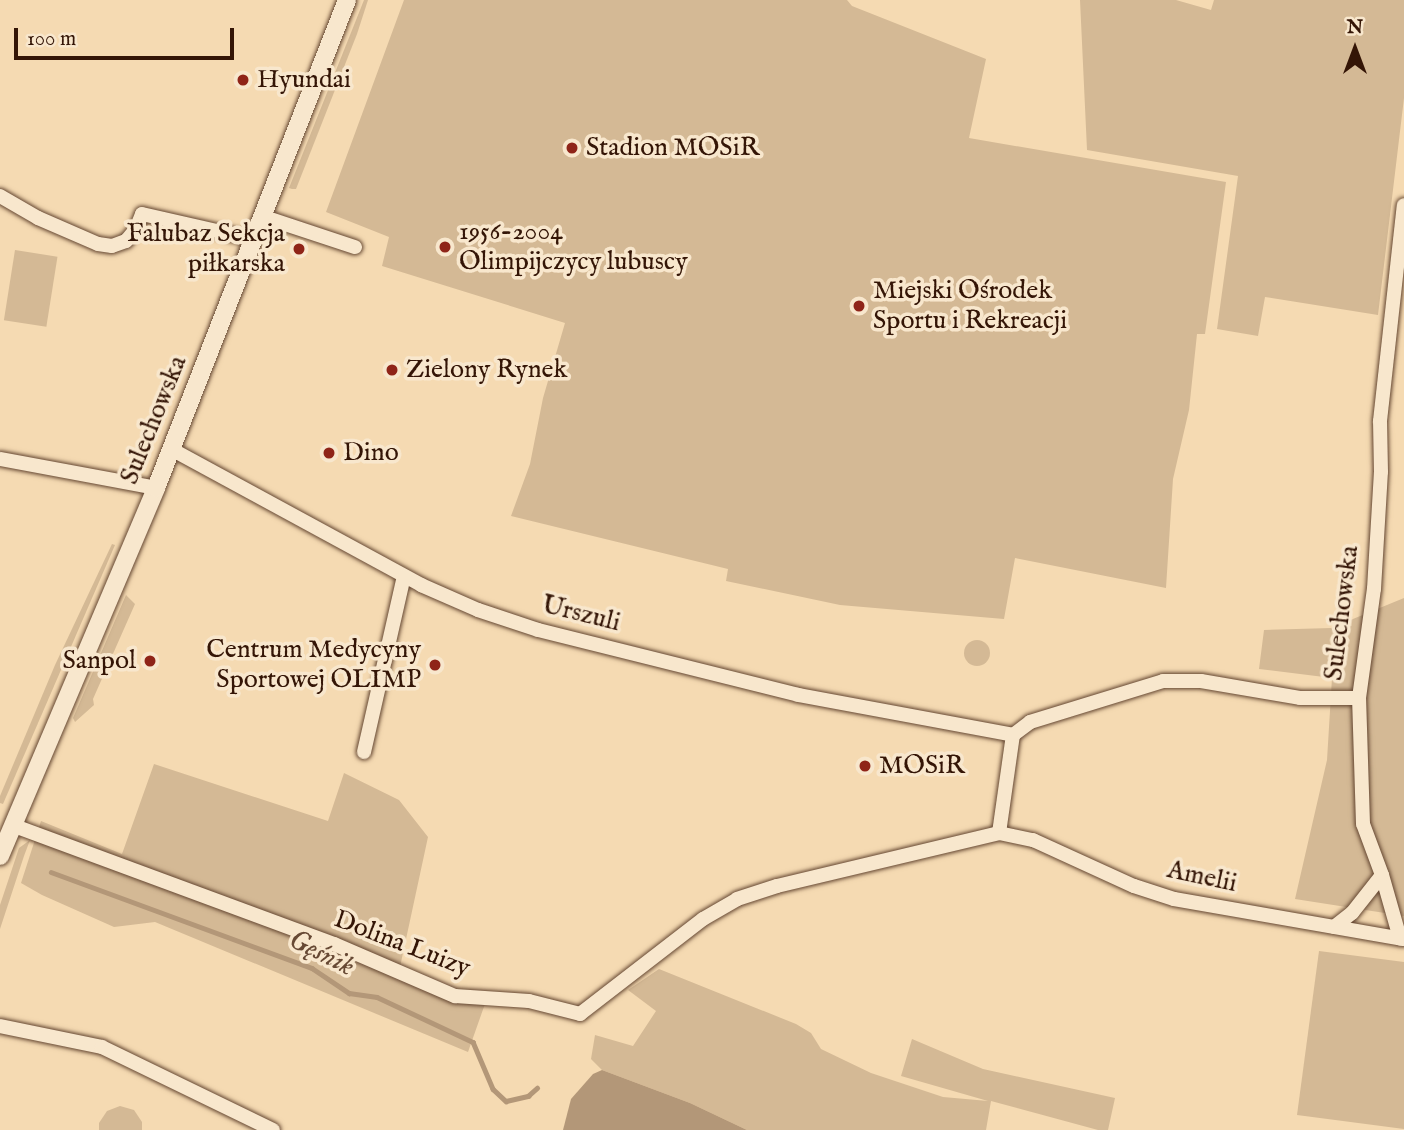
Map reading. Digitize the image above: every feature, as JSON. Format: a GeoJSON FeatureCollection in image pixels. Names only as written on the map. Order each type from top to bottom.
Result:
{"type":"FeatureCollection","features":[{"type":"Feature","properties":{"kind":"street","name":"Sulechowska"},"geometry":{"type":"LineString","coordinates":[[0,856],[156,488],[347,0]]}},
{"type":"Feature","properties":{"kind":"street"},"geometry":{"type":"LineString","coordinates":[[0,196],[38,218],[98,244],[112,246],[126,242],[136,229],[142,214],[252,239]]}},
{"type":"Feature","properties":{"kind":"street","name":"Sulechowska"},"geometry":{"type":"LineString","coordinates":[[1013,735],[1030,722],[1163,681],[1201,681],[1300,698],[1359,698],[1374,589],[1381,472],[1380,421],[1404,205]]}},
{"type":"Feature","properties":{"kind":"street"},"geometry":{"type":"LineString","coordinates":[[261,216],[355,247]]}},
{"type":"Feature","properties":{"kind":"street","name":"Urszuli"},"geometry":{"type":"LineString","coordinates":[[171,449],[460,604],[550,633],[799,695],[1013,735]]}},
{"type":"Feature","properties":{"kind":"street"},"geometry":{"type":"LineString","coordinates":[[0,459],[156,488]]}},
{"type":"Feature","properties":{"kind":"street"},"geometry":{"type":"LineString","coordinates":[[364,752],[404,576]]}},
{"type":"Feature","properties":{"kind":"street"},"geometry":{"type":"LineString","coordinates":[[1359,698],[1363,824],[1402,938]]}},
{"type":"Feature","properties":{"kind":"street"},"geometry":{"type":"LineString","coordinates":[[999,833],[1013,735]]}},
{"type":"Feature","properties":{"kind":"street","name":"Dolina Luizy"},"geometry":{"type":"LineString","coordinates":[[12,825],[334,944],[454,996],[529,1000],[580,1014],[703,919],[737,899],[777,886],[999,833]]}},
{"type":"Feature","properties":{"kind":"street","name":"Amelii"},"geometry":{"type":"LineString","coordinates":[[999,833],[1033,840],[1134,886],[1174,899],[1402,938]]}},
{"type":"Feature","properties":{"kind":"street"},"geometry":{"type":"LineString","coordinates":[[1334,926],[1352,913],[1382,875]]}},
{"type":"Feature","properties":{"kind":"street"},"geometry":{"type":"LineString","coordinates":[[0,1026],[102,1047],[273,1130]]}},
{"type":"Feature","properties":{"kind":"shaded area"},"geometry":{"type":"Polygon","coordinates":[[[364,0],[368,0],[357,34],[296,189],[289,188],[364,0]]]}},
{"type":"Feature","properties":{"kind":"shaded area","name":"Miejski Ośrodek Sportu i Rekreacji"},"geometry":{"type":"Polygon","coordinates":[[[404,0],[847,0],[852,6],[986,59],[969,138],[1226,182],[1205,334],[1197,334],[1189,410],[1173,479],[1166,588],[1015,558],[1004,619],[840,605],[726,581],[728,569],[511,516],[530,464],[543,398],[565,323],[382,266],[389,237],[326,212],[404,0]]]}},
{"type":"Feature","properties":{"kind":"shaded area"},"geometry":{"type":"Polygon","coordinates":[[[1080,0],[1176,0],[1211,10],[1214,0],[1404,0],[1404,98],[1378,315],[1265,297],[1258,336],[1217,329],[1238,176],[1087,150],[1080,0]]]}},
{"type":"Feature","properties":{"kind":"shaded area"},"geometry":{"type":"Polygon","coordinates":[[[15,250],[57,257],[46,327],[4,320],[15,250]]]}},
{"type":"Feature","properties":{"kind":"shaded area"},"geometry":{"type":"Polygon","coordinates":[[[112,544],[115,545],[3,804],[0,803],[0,796],[55,665],[112,544]]]}},
{"type":"Feature","properties":{"kind":"shaded area"},"geometry":{"type":"Polygon","coordinates":[[[126,595],[135,604],[93,699],[94,705],[75,722],[73,718],[126,595]]]}},
{"type":"Feature","properties":{"kind":"shaded area"},"geometry":{"type":"Polygon","coordinates":[[[1404,598],[1404,916],[1295,899],[1327,760],[1332,678],[1259,669],[1264,630],[1331,628],[1404,598]]]}},
{"type":"Feature","properties":{"kind":"shaded area"},"geometry":{"type":"Polygon","coordinates":[[[977,640],[986,644],[990,653],[986,662],[977,666],[968,662],[964,653],[968,644],[977,640]]]}},
{"type":"Feature","properties":{"kind":"shaded area"},"geometry":{"type":"Polygon","coordinates":[[[154,764],[328,821],[344,773],[399,800],[428,837],[400,967],[486,1001],[468,1052],[155,922],[114,927],[21,883],[41,821],[122,854],[154,764]]]}},
{"type":"Feature","properties":{"kind":"shaded area"},"geometry":{"type":"Polygon","coordinates":[[[30,840],[0,929],[0,905],[19,848],[30,840]]]}},
{"type":"Feature","properties":{"kind":"shaded area"},"geometry":{"type":"Polygon","coordinates":[[[1319,951],[1404,962],[1404,1129],[1297,1115],[1319,951]]]}},
{"type":"Feature","properties":{"kind":"shaded area"},"geometry":{"type":"Polygon","coordinates":[[[659,969],[796,1024],[811,1033],[821,1049],[871,1073],[943,1097],[988,1101],[901,1076],[912,1039],[983,1069],[1115,1098],[1108,1130],[1098,1130],[991,1101],[986,1130],[747,1130],[690,1103],[602,1070],[591,1059],[595,1035],[633,1046],[656,1011],[628,990],[659,969]]]}},
{"type":"Feature","properties":{"kind":"shaded area"},"geometry":{"type":"Polygon","coordinates":[[[602,1070],[690,1103],[747,1130],[563,1130],[571,1099],[593,1074],[602,1070]]]}},
{"type":"Feature","properties":{"kind":"shaded area"},"geometry":{"type":"Polygon","coordinates":[[[120,1106],[134,1110],[142,1122],[142,1130],[99,1130],[99,1123],[107,1111],[120,1106]]]}},
{"type":"Feature","properties":{"kind":"waterway","name":"Gęśnik"},"geometry":{"type":"LineString","coordinates":[[51,872],[312,968],[349,993],[377,997],[473,1042],[493,1089],[506,1101],[528,1096],[537,1088]]}},
{"type":"Feature","properties":{"kind":"place","name":"Hyundai"},"geometry":{"type":"Point","coordinates":[243,80]}},
{"type":"Feature","properties":{"kind":"place","name":"Stadion MOSiR"},"geometry":{"type":"Point","coordinates":[572,148]}},
{"type":"Feature","properties":{"kind":"place","name":"1956-2004 Olimpijczycy lubuscy"},"geometry":{"type":"Point","coordinates":[445,247]}},
{"type":"Feature","properties":{"kind":"place","name":"Falubaz Sekcja piłkarska"},"geometry":{"type":"Point","coordinates":[299,249]}},
{"type":"Feature","properties":{"kind":"place","name":"Miejski Ośrodek Sportu i Rekreacji"},"geometry":{"type":"Point","coordinates":[859,306]}},
{"type":"Feature","properties":{"kind":"place","name":"Zielony Rynek"},"geometry":{"type":"Point","coordinates":[392,370]}},
{"type":"Feature","properties":{"kind":"place","name":"Dino"},"geometry":{"type":"Point","coordinates":[329,453]}},
{"type":"Feature","properties":{"kind":"place","name":"Sanpol"},"geometry":{"type":"Point","coordinates":[150,661]}},
{"type":"Feature","properties":{"kind":"place","name":"Centrum Medycyny Sportowej OLIMP"},"geometry":{"type":"Point","coordinates":[435,665]}},
{"type":"Feature","properties":{"kind":"place","name":"MOSiR"},"geometry":{"type":"Point","coordinates":[865,766]}}]}
